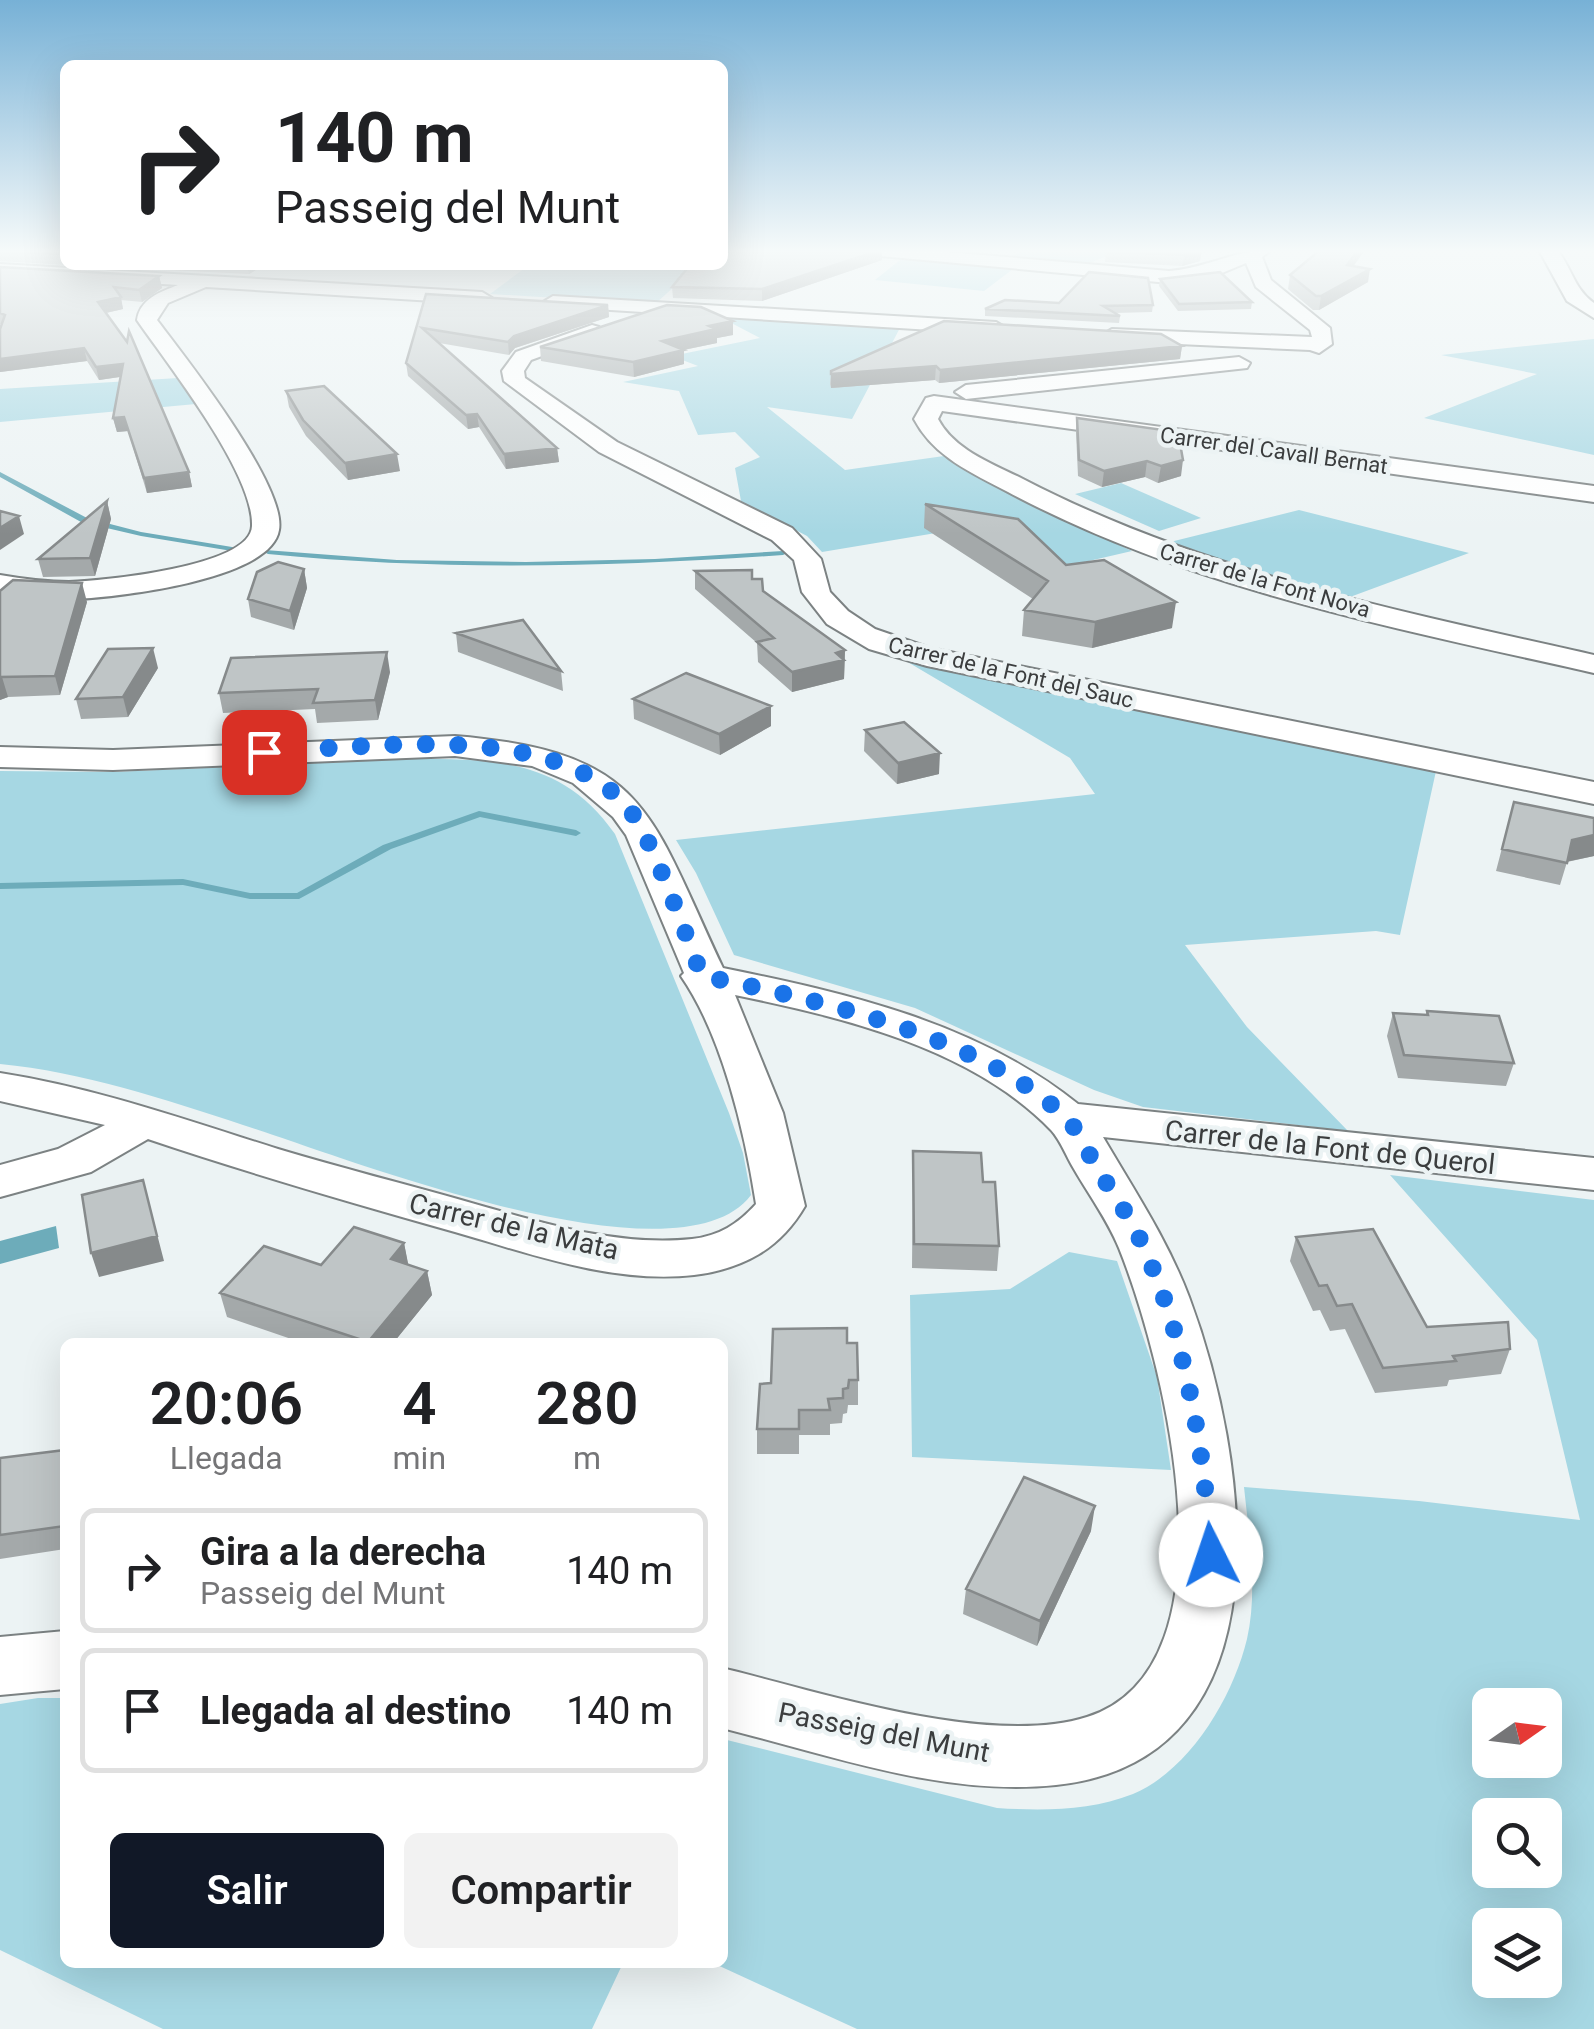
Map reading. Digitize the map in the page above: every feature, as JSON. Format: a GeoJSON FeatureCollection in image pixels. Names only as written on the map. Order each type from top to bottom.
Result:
{"type":"FeatureCollection","features":[{"type":"Feature","properties":{"kind":"street"},"geometry":{"type":"LineString","coordinates":[[0,584],[42,590],[126,584],[221,564],[247,555],[262,544],[266,530],[258,498],[211,407],[166,345]]}},
{"type":"Feature","properties":{"kind":"street","name":"Carrer de la Font del Sauc"},"geometry":{"type":"LineString","coordinates":[[557,345],[523,356],[513,370],[514,381],[608,447],[782,534],[812,567],[814,589],[836,618],[860,634],[927,657],[1594,793]]}},
{"type":"Feature","properties":{"kind":"street"},"geometry":{"type":"LineString","coordinates":[[934,403],[952,394],[998,387],[1264,360],[1309,351],[1321,345]]}},
{"type":"Feature","properties":{"kind":"street","name":"Carrer del Cavall Bernat"},"geometry":{"type":"LineString","coordinates":[[934,403],[1594,495]]}},
{"type":"Feature","properties":{"kind":"street","name":"Carrer de la Font Nova"},"geometry":{"type":"LineString","coordinates":[[934,403],[926,419],[946,446],[1020,490],[1130,540],[1285,588],[1594,664]]}},
{"type":"Feature","properties":{"kind":"street"},"geometry":{"type":"LineString","coordinates":[[1594,495],[1585,501],[1594,517]]}},
{"type":"Feature","properties":{"kind":"street"},"geometry":{"type":"LineString","coordinates":[[0,757],[113,760],[455,746],[508,750],[551,760],[589,777],[624,803],[644,835],[702,976]]}},
{"type":"Feature","properties":{"kind":"street","name":"Passeig del Munt"},"geometry":{"type":"LineString","coordinates":[[702,976],[796,995],[963,1052],[1016,1081],[1067,1118],[1144,1246],[1188,1388],[1204,1467],[1211,1555],[1201,1626],[1178,1685],[1148,1720],[1102,1745],[1030,1756],[972,1755],[728,1699]]}},
{"type":"Feature","properties":{"kind":"street","name":"Carrer de la Mata"},"geometry":{"type":"LineString","coordinates":[[0,1087],[141,1121],[283,1167],[513,1232],[595,1250],[691,1257],[737,1246],[761,1234],[781,1206],[775,1156],[702,976]]}},
{"type":"Feature","properties":{"kind":"street","name":"Carrer de la Font de Querol"},"geometry":{"type":"LineString","coordinates":[[1067,1118],[1594,1174]]}},
{"type":"Feature","properties":{"kind":"street"},"geometry":{"type":"LineString","coordinates":[[0,1181],[74,1164],[112,1145],[141,1121]]}},
{"type":"Feature","properties":{"kind":"street"},"geometry":{"type":"LineString","coordinates":[[0,1666],[60,1660]]}},
{"type":"Feature","properties":{"kind":"shaded area"},"geometry":{"type":"Polygon","coordinates":[[[727,345],[891,345],[852,419],[767,407],[845,470],[944,456],[1041,509],[1132,551],[1063,567],[990,524],[822,552],[807,536],[741,501],[735,468],[760,457],[735,432],[698,435],[679,391],[623,382],[698,366],[672,356],[727,345]]]}},
{"type":"Feature","properties":{"kind":"shaded area"},"geometry":{"type":"Polygon","coordinates":[[[1540,345],[1594,345],[1594,455],[1424,418],[1537,374],[1441,355],[1540,345]]]}},
{"type":"Feature","properties":{"kind":"shaded area"},"geometry":{"type":"Polygon","coordinates":[[[178,378],[196,404],[0,422],[0,389],[178,378]]]}},
{"type":"Feature","properties":{"kind":"shaded area"},"geometry":{"type":"Polygon","coordinates":[[[1121,483],[1201,518],[1159,531],[1075,494],[1121,483]]]}},
{"type":"Feature","properties":{"kind":"shaded area"},"geometry":{"type":"Polygon","coordinates":[[[1299,510],[1469,553],[1350,597],[1162,544],[1299,510]]]}},
{"type":"Feature","properties":{"kind":"shaded area"},"geometry":{"type":"Polygon","coordinates":[[[906,661],[1436,771],[1400,935],[1376,931],[1185,945],[1247,1027],[1348,1131],[1143,1107],[1094,1090],[915,1008],[734,955],[676,840],[1095,794],[1070,758],[906,661]]]}},
{"type":"Feature","properties":{"kind":"shaded area"},"geometry":{"type":"Polygon","coordinates":[[[409,759],[498,763],[549,777],[594,809],[615,834],[729,1113],[743,1153],[751,1195],[712,1221],[655,1229],[584,1223],[427,1186],[123,1088],[62,1073],[0,1064],[0,771],[113,772],[409,759]]]}},
{"type":"Feature","properties":{"kind":"shaded area"},"geometry":{"type":"Polygon","coordinates":[[[1390,1175],[1594,1200],[1594,2029],[857,2029],[724,1968],[728,1968],[728,1740],[997,1808],[1066,1808],[1100,1804],[1133,1794],[1154,1783],[1190,1750],[1220,1707],[1240,1661],[1252,1602],[1244,1487],[1419,1501],[1580,1520],[1537,1340],[1390,1175]]]}},
{"type":"Feature","properties":{"kind":"shaded area"},"geometry":{"type":"Polygon","coordinates":[[[56,1226],[59,1248],[0,1264],[0,1241],[56,1226]]]}},
{"type":"Feature","properties":{"kind":"shaded area"},"geometry":{"type":"Polygon","coordinates":[[[1069,1252],[1117,1261],[1157,1377],[1171,1470],[912,1457],[910,1295],[1010,1289],[1069,1252]]]}},
{"type":"Feature","properties":{"kind":"shaded area"},"geometry":{"type":"Polygon","coordinates":[[[60,1698],[60,1968],[621,1968],[592,2029],[163,2029],[0,1950],[0,1704],[60,1698]]]}},
{"type":"Feature","properties":{"kind":"building"},"geometry":{"type":"Polygon","coordinates":[[[0,345],[135,345],[189,472],[144,478],[124,417],[113,418],[123,364],[96,367],[84,348],[0,359],[0,345]]]}},
{"type":"Feature","properties":{"kind":"building"},"geometry":{"type":"Polygon","coordinates":[[[411,345],[441,345],[557,448],[504,454],[477,414],[466,415],[406,363],[411,345]]]}},
{"type":"Feature","properties":{"kind":"building"},"geometry":{"type":"Polygon","coordinates":[[[671,345],[684,350],[633,362],[540,347],[671,345]]]}},
{"type":"Feature","properties":{"kind":"building"},"geometry":{"type":"Polygon","coordinates":[[[890,345],[1182,346],[940,370],[936,366],[831,371],[890,345]]]}},
{"type":"Feature","properties":{"kind":"building"},"geometry":{"type":"Polygon","coordinates":[[[324,386],[397,454],[345,463],[303,420],[286,391],[324,386]]]}},
{"type":"Feature","properties":{"kind":"building"},"geometry":{"type":"Polygon","coordinates":[[[1077,418],[1178,432],[1183,460],[1161,466],[1147,461],[1104,471],[1079,460],[1077,418]]]}},
{"type":"Feature","properties":{"kind":"building"},"geometry":{"type":"Polygon","coordinates":[[[107,501],[90,558],[38,559],[107,501]]]}},
{"type":"Feature","properties":{"kind":"building"},"geometry":{"type":"Polygon","coordinates":[[[925,504],[1018,519],[1066,565],[1104,560],[1176,602],[1095,622],[1024,610],[1048,581],[925,504]]]}},
{"type":"Feature","properties":{"kind":"building"},"geometry":{"type":"Polygon","coordinates":[[[0,511],[19,516],[0,528],[0,511]]]}},
{"type":"Feature","properties":{"kind":"building"},"geometry":{"type":"Polygon","coordinates":[[[278,562],[304,569],[290,611],[248,599],[257,572],[278,562]]]}},
{"type":"Feature","properties":{"kind":"building"},"geometry":{"type":"Polygon","coordinates":[[[752,570],[752,579],[762,579],[763,591],[845,650],[836,653],[844,660],[792,672],[757,642],[774,638],[695,571],[752,570]]]}},
{"type":"Feature","properties":{"kind":"building"},"geometry":{"type":"Polygon","coordinates":[[[13,580],[82,583],[55,676],[0,677],[0,591],[13,580]]]}},
{"type":"Feature","properties":{"kind":"building"},"geometry":{"type":"Polygon","coordinates":[[[523,620],[561,671],[456,633],[523,620]]]}},
{"type":"Feature","properties":{"kind":"building"},"geometry":{"type":"Polygon","coordinates":[[[153,648],[123,697],[76,699],[108,649],[153,648]]]}},
{"type":"Feature","properties":{"kind":"building"},"geometry":{"type":"Polygon","coordinates":[[[387,652],[375,700],[313,703],[318,689],[219,693],[231,658],[387,652]]]}},
{"type":"Feature","properties":{"kind":"building"},"geometry":{"type":"Polygon","coordinates":[[[686,673],[771,706],[719,734],[633,699],[686,673]]]}},
{"type":"Feature","properties":{"kind":"building"},"geometry":{"type":"Polygon","coordinates":[[[904,722],[940,753],[898,763],[865,730],[904,722]]]}},
{"type":"Feature","properties":{"kind":"building"},"geometry":{"type":"Polygon","coordinates":[[[1514,802],[1594,818],[1594,835],[1572,840],[1567,863],[1502,849],[1514,802]]]}},
{"type":"Feature","properties":{"kind":"building"},"geometry":{"type":"Polygon","coordinates":[[[1427,1011],[1499,1016],[1514,1063],[1404,1055],[1393,1013],[1428,1015],[1427,1011]]]}},
{"type":"Feature","properties":{"kind":"building"},"geometry":{"type":"Polygon","coordinates":[[[913,1151],[981,1153],[983,1182],[995,1182],[999,1246],[914,1244],[913,1151]]]}},
{"type":"Feature","properties":{"kind":"building"},"geometry":{"type":"Polygon","coordinates":[[[143,1180],[157,1236],[91,1253],[82,1195],[143,1180]]]}},
{"type":"Feature","properties":{"kind":"building"},"geometry":{"type":"Polygon","coordinates":[[[354,1227],[404,1243],[391,1259],[427,1271],[371,1338],[356,1338],[220,1293],[264,1246],[321,1265],[354,1227]]]}},
{"type":"Feature","properties":{"kind":"building"},"geometry":{"type":"Polygon","coordinates":[[[1373,1229],[1427,1327],[1508,1322],[1510,1349],[1453,1356],[1456,1361],[1383,1368],[1352,1304],[1337,1306],[1327,1285],[1319,1286],[1296,1237],[1373,1229]]]}},
{"type":"Feature","properties":{"kind":"building"},"geometry":{"type":"Polygon","coordinates":[[[847,1328],[847,1343],[857,1343],[858,1380],[849,1380],[843,1398],[828,1399],[830,1410],[799,1410],[799,1429],[757,1429],[760,1384],[771,1383],[773,1329],[847,1328]]]}},
{"type":"Feature","properties":{"kind":"building"},"geometry":{"type":"Polygon","coordinates":[[[60,1451],[60,1527],[0,1535],[0,1458],[60,1451]]]}},
{"type":"Feature","properties":{"kind":"building"},"geometry":{"type":"Polygon","coordinates":[[[1024,1477],[1095,1506],[1040,1621],[966,1589],[1024,1477]]]}},
{"type":"Feature","properties":{"kind":"waterway"},"geometry":{"type":"LineString","coordinates":[[0,474],[84,520],[232,549]]}},
{"type":"Feature","properties":{"kind":"waterway"},"geometry":{"type":"LineString","coordinates":[[268,552],[461,564],[655,561],[783,553]]}},
{"type":"Feature","properties":{"kind":"waterway"},"geometry":{"type":"LineString","coordinates":[[0,886],[183,882],[250,896],[299,896],[387,847],[479,814],[576,833]]}},
{"type":"Feature","properties":{"kind":"route"},"geometry":{"type":"LineString","coordinates":[[264,752],[455,746],[508,750],[551,760],[589,777],[624,803],[644,835],[702,976],[857,1012],[963,1052],[1016,1081],[1067,1118],[1125,1209],[1160,1290],[1188,1388],[1204,1467],[1211,1555]]}}]}
